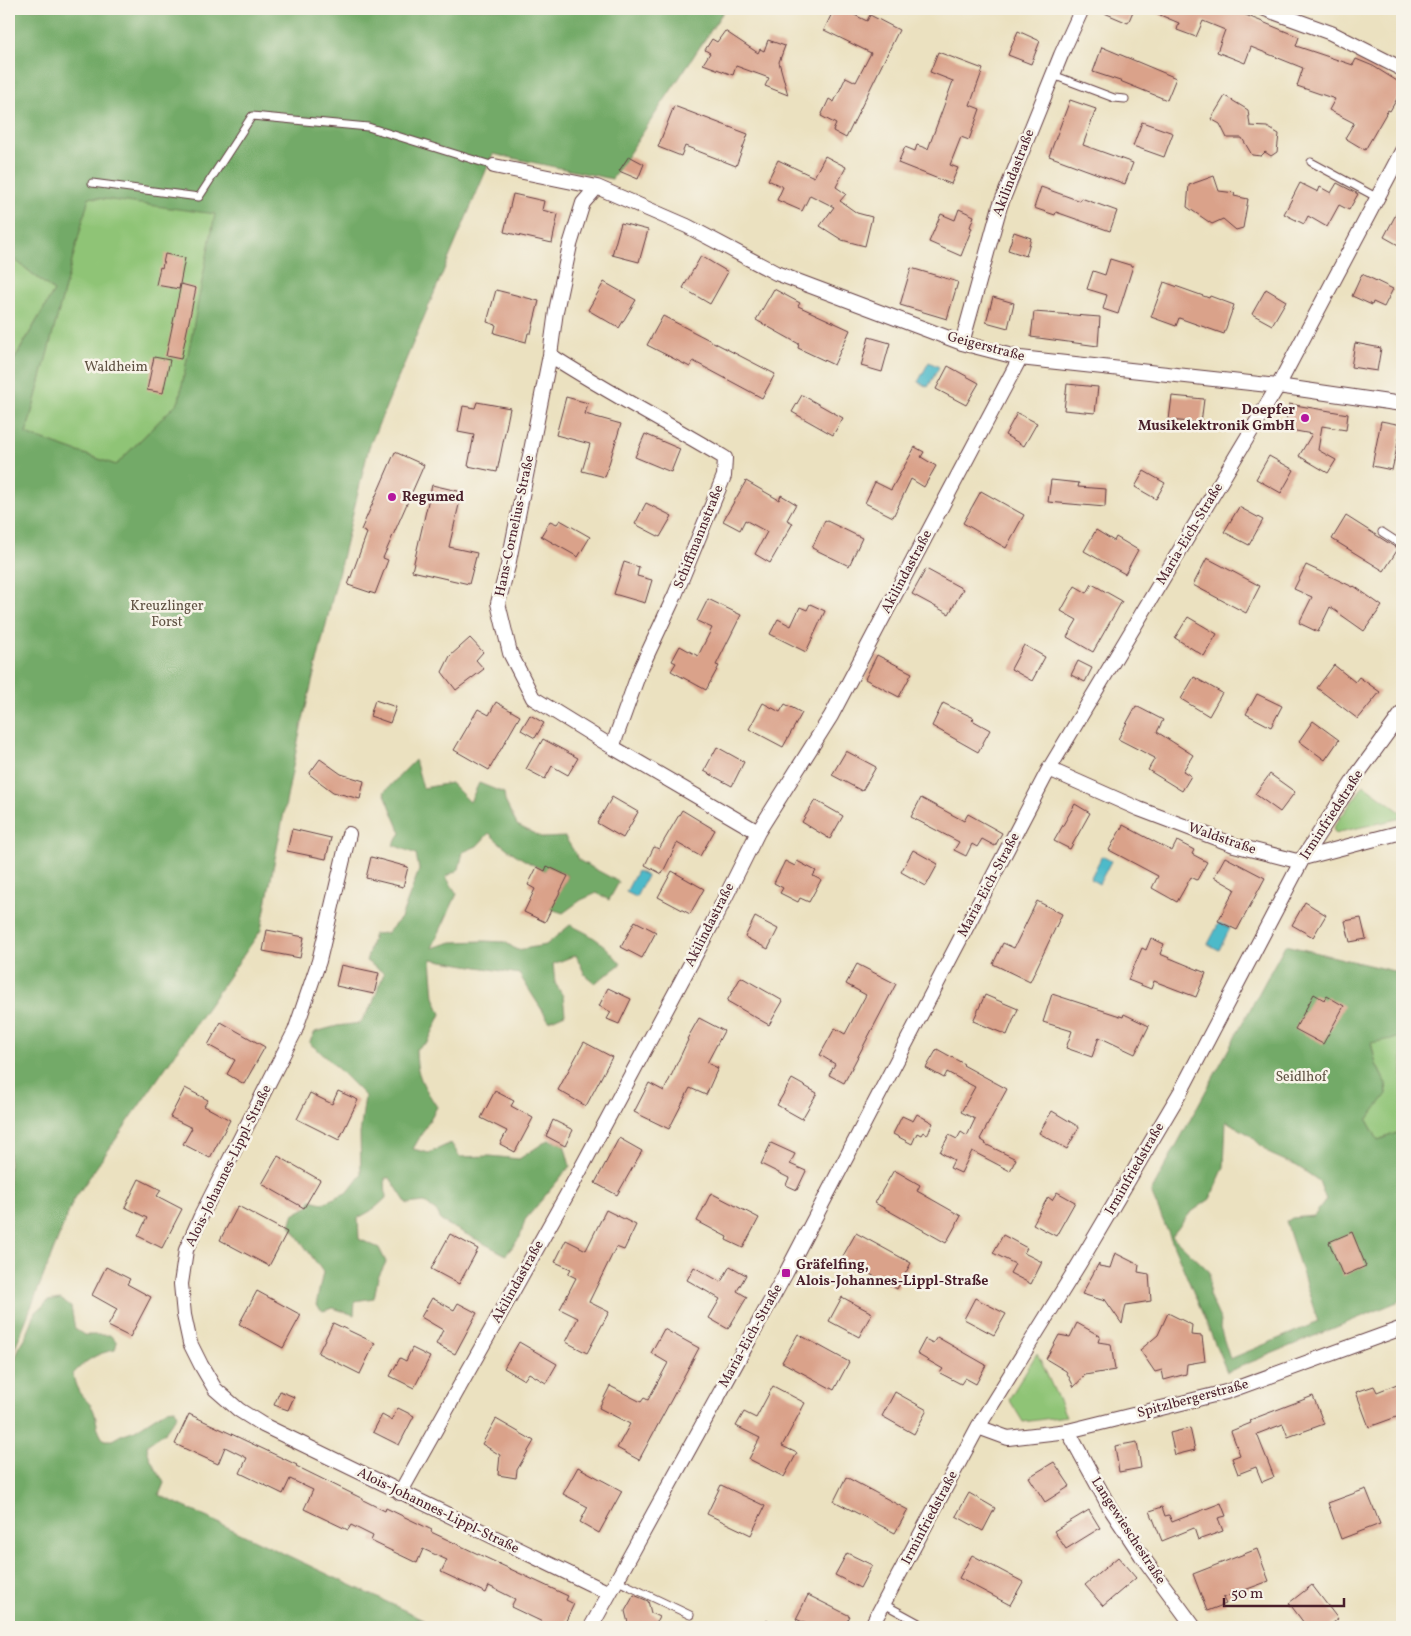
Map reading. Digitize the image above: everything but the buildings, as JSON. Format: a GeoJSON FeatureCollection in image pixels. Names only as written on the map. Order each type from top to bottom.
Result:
{"type":"FeatureCollection","features":[{"type":"Feature","properties":{"kind":"street","name":"Akilindastraße"},"geometry":{"type":"LineString","coordinates":[[962,343],[1000,206],[1082,9]]}},
{"type":"Feature","properties":{"kind":"street"},"geometry":{"type":"LineString","coordinates":[[1266,9],[1331,33],[1402,69]]}},
{"type":"Feature","properties":{"kind":"street","name":"Maria-Eich-Straße"},"geometry":{"type":"LineString","coordinates":[[591,1627],[786,1273],[1049,769],[1278,386],[1402,152]]}},
{"type":"Feature","properties":{"kind":"street","name":"Geigerstraße"},"geometry":{"type":"LineString","coordinates":[[494,166],[597,187],[688,226],[776,273],[962,343],[1020,358],[1278,386],[1402,404]]}},
{"type":"Feature","properties":{"kind":"street","name":"Hans-Cornelius-Straße"},"geometry":{"type":"LineString","coordinates":[[597,187],[582,203],[570,245],[508,566],[498,603],[510,653],[533,698],[614,748],[758,832]]}},
{"type":"Feature","properties":{"kind":"street","name":"Schiffmannstraße"},"geometry":{"type":"LineString","coordinates":[[550,356],[591,382],[655,416],[725,458],[724,476],[675,595],[640,670],[614,742],[614,748]]}},
{"type":"Feature","properties":{"kind":"street","name":"Akilindastraße"},"geometry":{"type":"LineString","coordinates":[[400,1493],[570,1189],[712,924],[758,832],[831,716],[1020,358]]}},
{"type":"Feature","properties":{"kind":"street","name":"Irminfriedstraße"},"geometry":{"type":"LineString","coordinates":[[872,1627],[978,1427],[1079,1264],[1181,1091],[1303,858],[1359,772],[1402,713]]}},
{"type":"Feature","properties":{"kind":"street","name":"Waldstraße"},"geometry":{"type":"LineString","coordinates":[[1049,769],[1139,809],[1234,846],[1297,861],[1402,832]]}},
{"type":"Feature","properties":{"kind":"street","name":"Alois-Johannes-Lippl-Straße"},"geometry":{"type":"LineString","coordinates":[[349,834],[319,961],[296,1032],[200,1216],[186,1250],[181,1284],[184,1315],[190,1343],[215,1389],[238,1410],[263,1425],[609,1593]]}},
{"type":"Feature","properties":{"kind":"street","name":"Spitzlbergerstraße"},"geometry":{"type":"LineString","coordinates":[[978,1427],[1008,1438],[1068,1431],[1226,1392],[1402,1328]]}},
{"type":"Feature","properties":{"kind":"street","name":"Langewieschestraße"},"geometry":{"type":"LineString","coordinates":[[1068,1431],[1110,1508],[1141,1555],[1194,1627]]}},
{"type":"Feature","properties":{"kind":"lane"},"geometry":{"type":"LineString","coordinates":[[1053,75],[1114,98],[1126,99]]}},
{"type":"Feature","properties":{"kind":"lane"},"geometry":{"type":"LineString","coordinates":[[92,183],[200,197],[252,116],[368,127],[494,166]]}},
{"type":"Feature","properties":{"kind":"lane"},"geometry":{"type":"LineString","coordinates":[[1311,162],[1378,198]]}},
{"type":"Feature","properties":{"kind":"lane"},"geometry":{"type":"LineString","coordinates":[[1382,532],[1402,545]]}},
{"type":"Feature","properties":{"kind":"lane"},"geometry":{"type":"LineString","coordinates":[[616,1580],[690,1615]]}},
{"type":"Feature","properties":{"kind":"lane"},"geometry":{"type":"LineString","coordinates":[[884,1604],[926,1627]]}},
{"type":"Feature","properties":{"kind":"lane"},"geometry":{"type":"LineString","coordinates":[[766,1627],[768,1625],[772,1627]]}},
{"type":"Feature","properties":{"kind":"green space","name":"Kreuzlinger Forst"},"geometry":{"type":"Polygon","coordinates":[[[9,9],[725,9],[612,179],[493,154],[369,447],[299,736],[261,930],[73,1201],[9,1363],[9,361],[13,362],[54,291],[9,255],[9,9]],[[89,197],[26,434],[116,465],[179,401],[215,214],[89,197]]]}},
{"type":"Feature","properties":{"kind":"green space","name":"Waldheim"},"geometry":{"type":"Polygon","coordinates":[[[89,197],[216,213],[179,401],[116,465],[26,434],[89,197]]]}},
{"type":"Feature","properties":{"kind":"green space"},"geometry":{"type":"Polygon","coordinates":[[[9,255],[54,291],[12,363],[9,361],[9,255]]]}},
{"type":"Feature","properties":{"kind":"green space"},"geometry":{"type":"Polygon","coordinates":[[[415,760],[423,788],[451,783],[470,802],[479,783],[504,793],[505,801],[517,825],[543,838],[565,837],[580,861],[619,882],[609,900],[597,893],[581,900],[563,913],[551,909],[568,876],[548,866],[545,871],[529,863],[508,850],[489,833],[477,846],[463,852],[459,869],[446,877],[457,894],[432,948],[452,942],[484,941],[505,942],[517,950],[546,945],[570,925],[598,941],[621,964],[595,983],[585,975],[576,955],[553,964],[555,983],[563,996],[565,1014],[549,1021],[519,974],[431,959],[434,997],[441,1014],[428,1042],[416,1049],[416,1058],[421,1080],[437,1107],[413,1149],[429,1153],[451,1143],[460,1157],[490,1156],[519,1159],[548,1140],[564,1144],[570,1166],[525,1220],[520,1237],[506,1255],[441,1221],[438,1213],[424,1202],[407,1204],[390,1178],[385,1178],[386,1198],[374,1209],[358,1218],[359,1239],[379,1248],[386,1262],[378,1278],[374,1298],[355,1301],[354,1315],[333,1308],[323,1311],[316,1305],[323,1272],[290,1226],[293,1215],[309,1206],[311,1200],[323,1203],[348,1192],[361,1175],[360,1134],[365,1096],[324,1055],[309,1043],[315,1032],[337,1026],[360,1023],[372,1005],[384,973],[366,961],[374,934],[387,933],[401,918],[419,870],[416,854],[393,845],[401,833],[384,792],[415,760]]]}},
{"type":"Feature","properties":{"kind":"green space"},"geometry":{"type":"Polygon","coordinates":[[[1364,785],[1402,813],[1402,818],[1335,833],[1333,828],[1364,785]]]}},
{"type":"Feature","properties":{"kind":"green space","name":"Seidlhof"},"geometry":{"type":"Polygon","coordinates":[[[1285,945],[1402,973],[1402,1037],[1371,1043],[1376,1064],[1386,1084],[1387,1094],[1367,1120],[1378,1140],[1402,1131],[1402,1300],[1227,1372],[1151,1192],[1285,945]],[[1226,1121],[1224,1167],[1210,1199],[1190,1213],[1172,1236],[1210,1272],[1209,1295],[1221,1321],[1220,1328],[1230,1359],[1318,1322],[1286,1222],[1292,1218],[1314,1216],[1326,1200],[1319,1181],[1297,1166],[1270,1154],[1250,1135],[1226,1121]]]}},
{"type":"Feature","properties":{"kind":"green space"},"geometry":{"type":"Polygon","coordinates":[[[1402,1037],[1402,1131],[1378,1140],[1367,1120],[1387,1093],[1386,1084],[1376,1064],[1371,1042],[1402,1037]]]}},
{"type":"Feature","properties":{"kind":"green space"},"geometry":{"type":"Polygon","coordinates":[[[60,1299],[71,1307],[75,1329],[84,1335],[110,1335],[117,1342],[115,1350],[92,1358],[73,1374],[79,1392],[95,1413],[99,1432],[104,1440],[112,1440],[135,1430],[166,1410],[175,1409],[177,1415],[165,1432],[147,1445],[151,1460],[164,1483],[159,1495],[423,1619],[419,1627],[9,1627],[9,1377],[19,1348],[27,1335],[35,1313],[48,1301],[60,1299]]]}},
{"type":"Feature","properties":{"kind":"green space"},"geometry":{"type":"Polygon","coordinates":[[[1037,1353],[1066,1416],[1023,1422],[1009,1399],[1037,1353]]]}},
{"type":"Feature","properties":{"kind":"water"},"geometry":{"type":"Polygon","coordinates":[[[929,362],[939,367],[928,387],[918,382],[929,362]]]}},
{"type":"Feature","properties":{"kind":"water"},"geometry":{"type":"Polygon","coordinates":[[[1102,856],[1111,861],[1099,884],[1090,879],[1102,856]]]}},
{"type":"Feature","properties":{"kind":"water"},"geometry":{"type":"Polygon","coordinates":[[[637,871],[647,876],[636,897],[626,892],[637,871]]]}},
{"type":"Feature","properties":{"kind":"water"},"geometry":{"type":"Polygon","coordinates":[[[1219,923],[1230,928],[1219,950],[1208,944],[1219,923]]]}},
{"type":"Feature","properties":{"kind":"place","name":"Doepfer Musikelektronik GmbH"},"geometry":{"type":"Point","coordinates":[1305,418]}},
{"type":"Feature","properties":{"kind":"place","name":"Regumed"},"geometry":{"type":"Point","coordinates":[392,497]}},
{"type":"Feature","properties":{"kind":"place","name":"Gräfelfing, Alois-Johannes-Lippl-Straße"},"geometry":{"type":"Point","coordinates":[786,1273]}}]}
